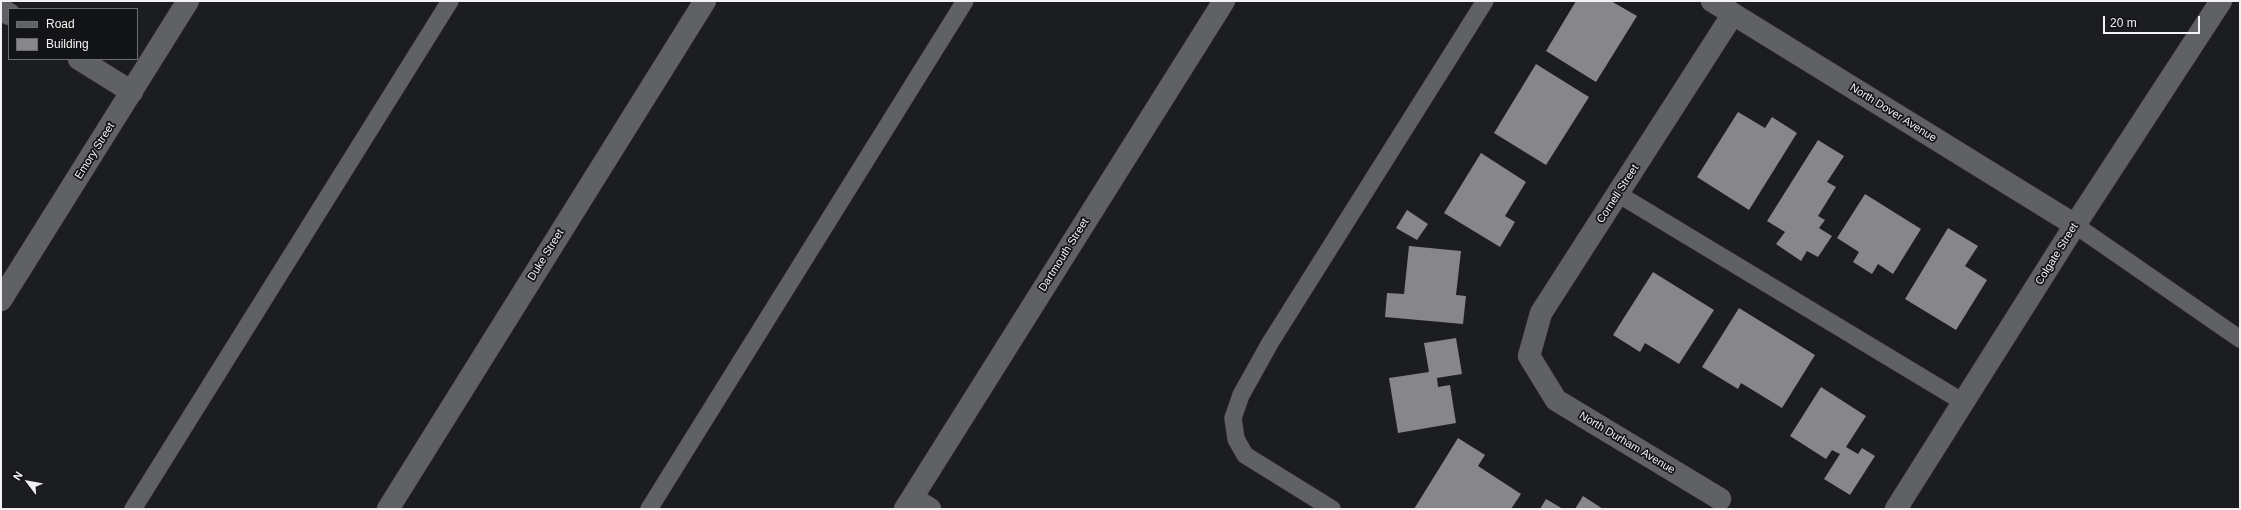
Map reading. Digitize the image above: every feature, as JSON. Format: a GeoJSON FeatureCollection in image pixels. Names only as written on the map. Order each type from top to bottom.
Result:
{"type":"FeatureCollection","features":[{"type":"Feature","properties":{"kind":"street","name":"Emory Street"},"geometry":{"type":"LineString","coordinates":[[1,300],[188,1]]}},
{"type":"Feature","properties":{"kind":"street","name":"Duke Street"},"geometry":{"type":"LineString","coordinates":[[388,509],[705,1]]}},
{"type":"Feature","properties":{"kind":"street","name":"Dartmouth Street"},"geometry":{"type":"LineString","coordinates":[[916,505],[1224,1]]}},
{"type":"Feature","properties":{"kind":"street","name":"North Dover Avenue"},"geometry":{"type":"LineString","coordinates":[[1712,1],[2075,225]]}},
{"type":"Feature","properties":{"kind":"street","name":"Colgate Street"},"geometry":{"type":"LineString","coordinates":[[1896,509],[2075,225],[2221,1]]}},
{"type":"Feature","properties":{"kind":"street","name":"Cornell Street"},"geometry":{"type":"LineString","coordinates":[[1543,378],[1530,356],[1541,313],[1733,14]]}},
{"type":"Feature","properties":{"kind":"street"},"geometry":{"type":"LineString","coordinates":[[82,60],[132,92]]}},
{"type":"Feature","properties":{"kind":"street","name":"North Durham Avenue"},"geometry":{"type":"LineString","coordinates":[[1543,378],[1556,400],[1720,499]]}},
{"type":"Feature","properties":{"kind":"lane"},"geometry":{"type":"LineString","coordinates":[[133,509],[450,1]]}},
{"type":"Feature","properties":{"kind":"lane"},"geometry":{"type":"LineString","coordinates":[[649,509],[965,1]]}},
{"type":"Feature","properties":{"kind":"lane"},"geometry":{"type":"LineString","coordinates":[[1332,509],[1245,454],[1236,439],[1233,418],[1241,395],[1270,343],[1485,1]]}},
{"type":"Feature","properties":{"kind":"lane"},"geometry":{"type":"LineString","coordinates":[[1618,194],[1963,402]]}},
{"type":"Feature","properties":{"kind":"lane"},"geometry":{"type":"LineString","coordinates":[[2075,225],[2240,339]]}},
{"type":"Feature","properties":{"kind":"building"},"geometry":{"type":"Polygon","coordinates":[[[1576,1],[1611,1],[1637,16],[1596,82],[1546,51],[1576,1]]]}},
{"type":"Feature","properties":{"kind":"building"},"geometry":{"type":"Polygon","coordinates":[[[1536,64],[1589,97],[1546,165],[1494,133],[1536,64]]]}},
{"type":"Feature","properties":{"kind":"building"},"geometry":{"type":"Polygon","coordinates":[[[1738,112],[1765,128],[1772,117],[1797,133],[1749,210],[1697,177],[1738,112]]]}},
{"type":"Feature","properties":{"kind":"building"},"geometry":{"type":"Polygon","coordinates":[[[1818,140],[1844,156],[1827,182],[1836,187],[1818,216],[1825,220],[1819,228],[1832,236],[1818,257],[1807,251],[1801,261],[1776,244],[1785,232],[1767,221],[1818,140]]]}},
{"type":"Feature","properties":{"kind":"building"},"geometry":{"type":"Polygon","coordinates":[[[1481,153],[1526,182],[1505,216],[1515,222],[1500,247],[1444,213],[1481,153]]]}},
{"type":"Feature","properties":{"kind":"building"},"geometry":{"type":"Polygon","coordinates":[[[1865,194],[1921,229],[1893,274],[1878,264],[1872,274],[1853,262],[1859,252],[1837,238],[1865,194]]]}},
{"type":"Feature","properties":{"kind":"building"},"geometry":{"type":"Polygon","coordinates":[[[1407,210],[1428,224],[1417,240],[1396,228],[1407,210]]]}},
{"type":"Feature","properties":{"kind":"building"},"geometry":{"type":"Polygon","coordinates":[[[1948,228],[1978,246],[1965,266],[1987,280],[1956,330],[1905,299],[1948,228]]]}},
{"type":"Feature","properties":{"kind":"building"},"geometry":{"type":"Polygon","coordinates":[[[1409,246],[1461,251],[1456,295],[1466,296],[1463,324],[1385,317],[1387,293],[1404,294],[1409,246]]]}},
{"type":"Feature","properties":{"kind":"building"},"geometry":{"type":"Polygon","coordinates":[[[1653,272],[1714,310],[1679,364],[1645,343],[1640,352],[1613,335],[1653,272]]]}},
{"type":"Feature","properties":{"kind":"building"},"geometry":{"type":"Polygon","coordinates":[[[1739,308],[1815,355],[1782,408],[1741,383],[1738,389],[1702,367],[1739,308]]]}},
{"type":"Feature","properties":{"kind":"building"},"geometry":{"type":"Polygon","coordinates":[[[1456,338],[1462,374],[1437,378],[1438,387],[1450,385],[1456,423],[1398,433],[1389,378],[1429,372],[1424,343],[1456,338]]]}},
{"type":"Feature","properties":{"kind":"building"},"geometry":{"type":"Polygon","coordinates":[[[1821,387],[1866,416],[1846,447],[1858,454],[1862,448],[1875,456],[1850,495],[1824,479],[1840,454],[1832,450],[1826,459],[1790,436],[1821,387]]]}},
{"type":"Feature","properties":{"kind":"building"},"geometry":{"type":"Polygon","coordinates":[[[1458,438],[1485,455],[1478,466],[1521,494],[1511,509],[1414,509],[1458,438]]]}},
{"type":"Feature","properties":{"kind":"building"},"geometry":{"type":"Polygon","coordinates":[[[1583,496],[1603,509],[1575,509],[1583,496]]]}},
{"type":"Feature","properties":{"kind":"building"},"geometry":{"type":"Polygon","coordinates":[[[1546,499],[1563,509],[1540,509],[1546,499]]]}}]}
